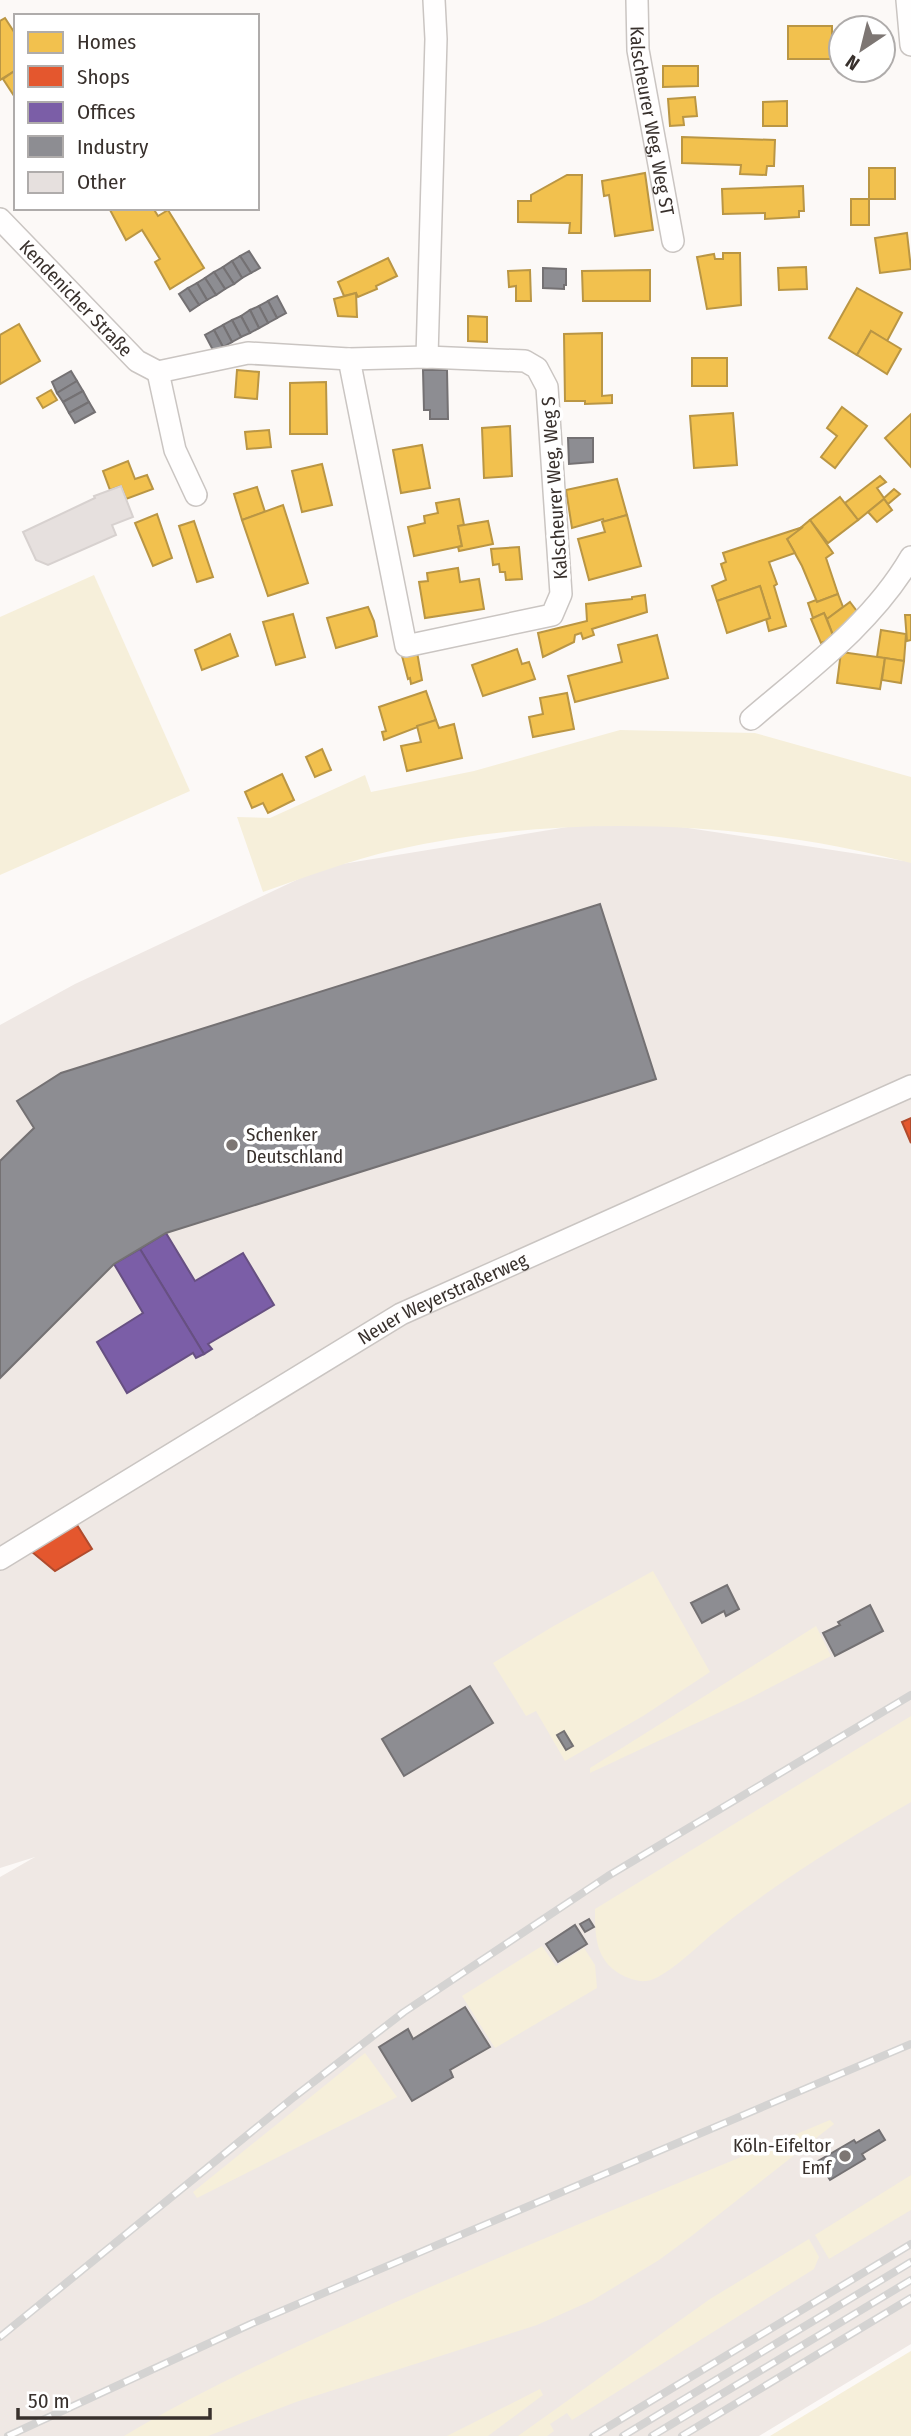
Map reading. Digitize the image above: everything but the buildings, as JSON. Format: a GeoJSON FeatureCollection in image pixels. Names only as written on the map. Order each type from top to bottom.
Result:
{"type":"FeatureCollection","features":[{"type":"Feature","properties":{"kind":"street"},"geometry":{"type":"LineString","coordinates":[[428,357],[436,39],[434,0]]}},
{"type":"Feature","properties":{"kind":"street","name":"Kalscheurer Weg, Weg ST"},"geometry":{"type":"LineString","coordinates":[[637,0],[638,50],[673,241]]}},
{"type":"Feature","properties":{"kind":"street"},"geometry":{"type":"LineString","coordinates":[[907,0],[911,46]]}},
{"type":"Feature","properties":{"kind":"street","name":"Kendenicher Straße"},"geometry":{"type":"LineString","coordinates":[[0,219],[137,361],[158,372]]}},
{"type":"Feature","properties":{"kind":"street","name":"Kalscheurer Weg, Weg S"},"geometry":{"type":"LineString","coordinates":[[158,372],[248,353],[349,359],[428,357],[525,360],[537,368],[547,387],[561,594],[552,615],[406,646],[349,359]]}},
{"type":"Feature","properties":{"kind":"street"},"geometry":{"type":"LineString","coordinates":[[158,372],[176,450],[196,495]]}},
{"type":"Feature","properties":{"kind":"street"},"geometry":{"type":"LineString","coordinates":[[751,719],[851,633],[880,602],[911,557]]}},
{"type":"Feature","properties":{"kind":"street","name":"Neuer Weyerstraßerweg"},"geometry":{"type":"LineString","coordinates":[[0,1559],[401,1314],[911,1086]]}},
{"type":"Feature","properties":{"kind":"shaded area"},"geometry":{"type":"Polygon","coordinates":[[[94,575],[190,791],[0,875],[0,617],[94,575]]]}},
{"type":"Feature","properties":{"kind":"shaded area"},"geometry":{"type":"Polygon","coordinates":[[[620,730],[755,733],[911,777],[911,863],[784,838],[719,830],[653,826],[588,827],[523,830],[395,850],[263,892],[237,817],[270,818],[365,775],[371,792],[474,771],[620,730]]]}},
{"type":"Feature","properties":{"kind":"shaded area"},"geometry":{"type":"Polygon","coordinates":[[[622,818],[911,862],[911,2344],[759,2436],[0,2436],[0,1877],[35,1857],[0,1868],[0,1025],[75,984],[324,867],[622,818]]]}},
{"type":"Feature","properties":{"kind":"shaded area"},"geometry":{"type":"Polygon","coordinates":[[[653,1571],[710,1672],[643,1716],[565,1761],[536,1711],[526,1716],[493,1663],[653,1571]]]}},
{"type":"Feature","properties":{"kind":"shaded area"},"geometry":{"type":"Polygon","coordinates":[[[816,1626],[831,1656],[750,1698],[590,1773],[590,1768],[816,1626]]]}},
{"type":"Feature","properties":{"kind":"shaded area"},"geometry":{"type":"Polygon","coordinates":[[[911,1716],[911,1802],[784,1881],[661,1975],[646,1981],[636,1980],[620,1974],[606,1961],[596,1937],[595,1909],[911,1716]]]}},
{"type":"Feature","properties":{"kind":"shaded area"},"geometry":{"type":"Polygon","coordinates":[[[542,1946],[556,1966],[584,1948],[595,1965],[597,1988],[495,2048],[462,1996],[542,1946]]]}},
{"type":"Feature","properties":{"kind":"shaded area"},"geometry":{"type":"Polygon","coordinates":[[[365,2053],[397,2097],[197,2198],[193,2192],[365,2053]]]}},
{"type":"Feature","properties":{"kind":"shaded area"},"geometry":{"type":"Polygon","coordinates":[[[830,2120],[834,2124],[689,2238],[659,2260],[593,2300],[537,2325],[296,2402],[208,2436],[124,2436],[282,2353],[380,2309],[830,2120]]]}},
{"type":"Feature","properties":{"kind":"shaded area"},"geometry":{"type":"Polygon","coordinates":[[[911,2175],[911,2210],[829,2259],[815,2235],[911,2175]]]}},
{"type":"Feature","properties":{"kind":"shaded area"},"geometry":{"type":"Polygon","coordinates":[[[809,2239],[819,2257],[814,2269],[572,2420],[567,2413],[550,2424],[554,2431],[547,2436],[518,2436],[710,2299],[809,2239]]]}},
{"type":"Feature","properties":{"kind":"shaded area"},"geometry":{"type":"Polygon","coordinates":[[[911,2351],[911,2436],[770,2436],[911,2351]]]}},
{"type":"Feature","properties":{"kind":"shaded area"},"geometry":{"type":"Polygon","coordinates":[[[540,2389],[543,2395],[488,2436],[447,2436],[540,2389]]]}},
{"type":"Feature","properties":{"kind":"railway"},"geometry":{"type":"LineString","coordinates":[[0,2337],[294,2097],[404,2012],[608,1876],[911,1695]]}},
{"type":"Feature","properties":{"kind":"railway"},"geometry":{"type":"LineString","coordinates":[[8,2436],[253,2323],[911,2044]]}},
{"type":"Feature","properties":{"kind":"railway"},"geometry":{"type":"LineString","coordinates":[[593,2436],[911,2244]]}},
{"type":"Feature","properties":{"kind":"railway"},"geometry":{"type":"LineString","coordinates":[[623,2436],[911,2262]]}},
{"type":"Feature","properties":{"kind":"railway"},"geometry":{"type":"LineString","coordinates":[[652,2436],[911,2280]]}},
{"type":"Feature","properties":{"kind":"railway"},"geometry":{"type":"LineString","coordinates":[[682,2436],[911,2298]]}},
{"type":"Feature","properties":{"kind":"place","name":"Schenker Deutschland"},"geometry":{"type":"Point","coordinates":[232,1145]}},
{"type":"Feature","properties":{"kind":"place","name":"Köln-Eifeltor Emf"},"geometry":{"type":"Point","coordinates":[845,2156]}}]}
